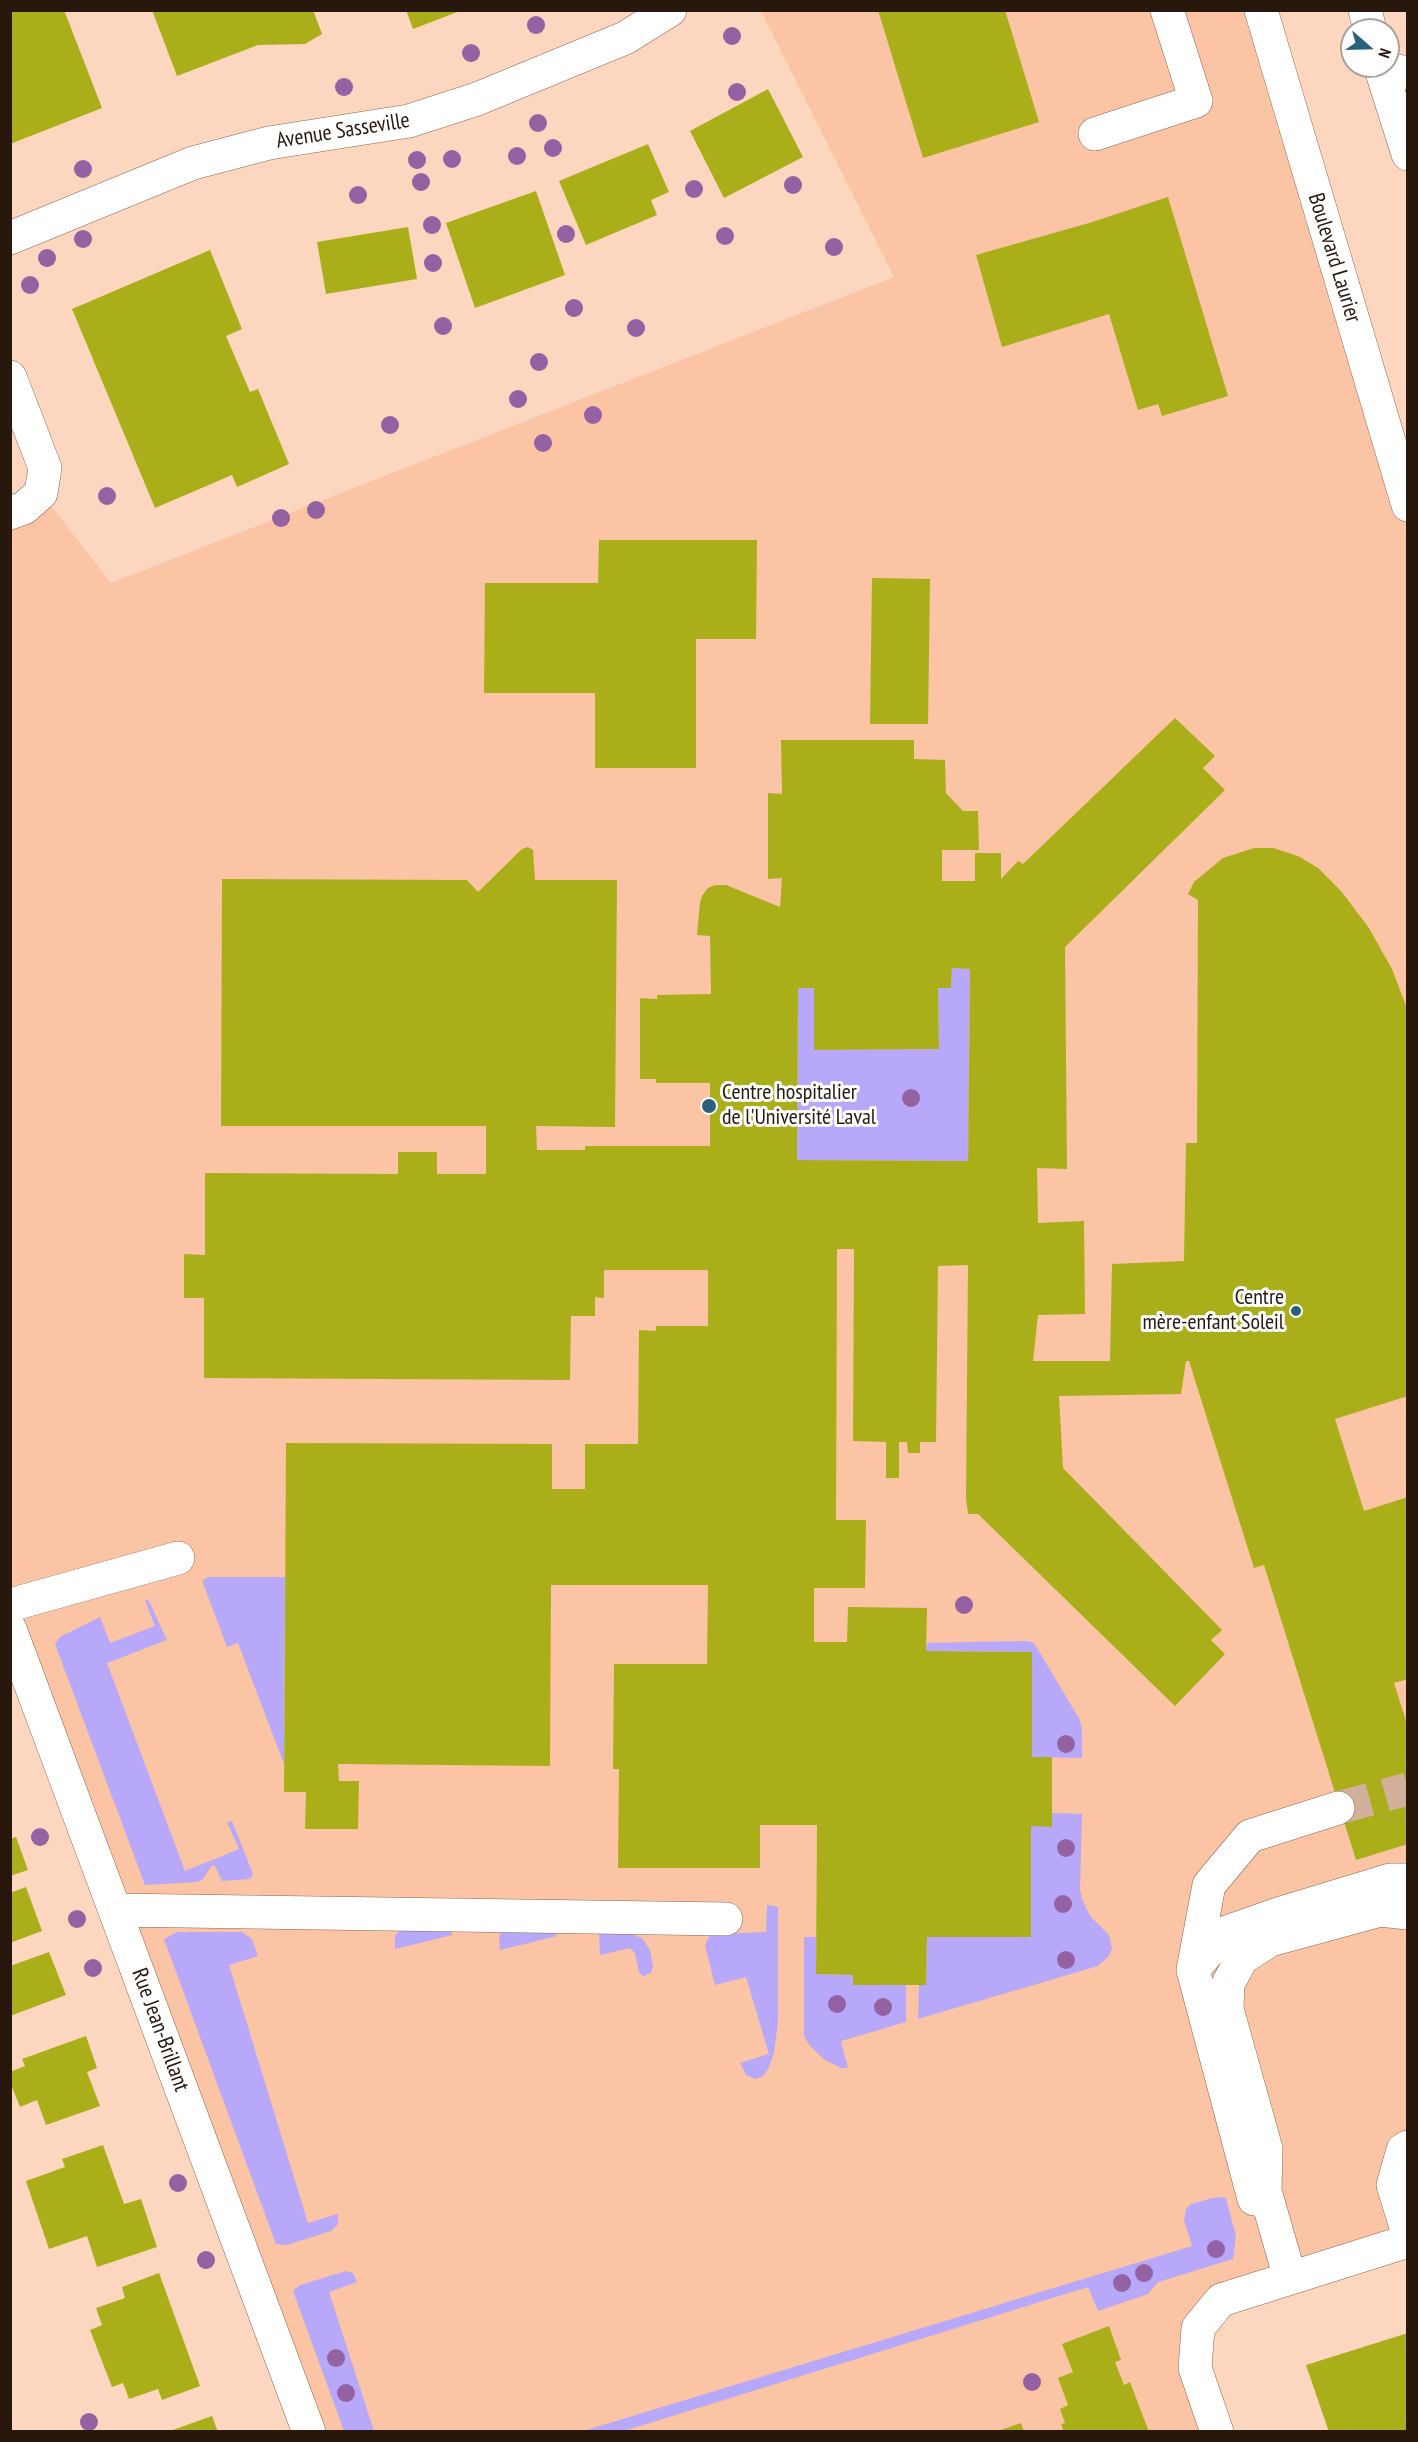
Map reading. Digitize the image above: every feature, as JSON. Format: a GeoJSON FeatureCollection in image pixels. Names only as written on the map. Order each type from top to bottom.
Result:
{"type":"FeatureCollection","features":[{"type":"Feature","properties":{"kind":"street","name":"Avenue Sasseville"},"geometry":{"type":"LineString","coordinates":[[10,238],[192,163],[269,143],[409,122],[477,99],[625,38],[670,10]]}},
{"type":"Feature","properties":{"kind":"street"},"geometry":{"type":"LineString","coordinates":[[1095,134],[1196,101],[1167,10]]}},
{"type":"Feature","properties":{"kind":"street","name":"Boulevard Laurier"},"geometry":{"type":"LineString","coordinates":[[1261,10],[1407,505]]}},
{"type":"Feature","properties":{"kind":"street"},"geometry":{"type":"LineString","coordinates":[[1391,78],[1407,154]]}},
{"type":"Feature","properties":{"kind":"street"},"geometry":{"type":"LineString","coordinates":[[10,377],[45,468],[41,493],[24,508],[10,513]]}},
{"type":"Feature","properties":{"kind":"street"},"geometry":{"type":"LineString","coordinates":[[10,1605],[178,1558]]}},
{"type":"Feature","properties":{"kind":"street","name":"Rue Jean-Brillant"},"geometry":{"type":"LineString","coordinates":[[10,1629],[309,2432]]}},
{"type":"Feature","properties":{"kind":"street"},"geometry":{"type":"LineString","coordinates":[[1283,2280],[1194,1970],[1209,1885],[1250,1836],[1338,1808]]}},
{"type":"Feature","properties":{"kind":"street"},"geometry":{"type":"LineString","coordinates":[[1194,1970],[1224,1933],[1390,1880],[1407,1880]]}},
{"type":"Feature","properties":{"kind":"street"},"geometry":{"type":"LineString","coordinates":[[115,1910],[726,1919]]}},
{"type":"Feature","properties":{"kind":"street"},"geometry":{"type":"LineString","coordinates":[[1283,2280],[1264,2191],[1266,2149],[1227,2009],[1228,1984],[1242,1958],[1270,1940],[1380,1910],[1407,1913]]}},
{"type":"Feature","properties":{"kind":"street"},"geometry":{"type":"LineString","coordinates":[[1407,2147],[1403,2150],[1393,2185],[1407,2233]]}},
{"type":"Feature","properties":{"kind":"street"},"geometry":{"type":"LineString","coordinates":[[1217,2432],[1195,2368],[1198,2328],[1221,2300],[1407,2241]]}},
{"type":"Feature","properties":{"kind":"shaded area","name":"Centre hospitalier de l'Université Laval"},"geometry":{"type":"Polygon","coordinates":[[[761,11],[1259,11],[1407,506],[1407,2241],[1276,2282],[1198,2328],[1217,2431],[309,2431],[11,1629],[11,513],[41,493],[111,583],[894,277],[761,11]]]}},
{"type":"Feature","properties":{"kind":"shaded area"},"geometry":{"type":"Polygon","coordinates":[[[952,968],[970,969],[968,1161],[797,1160],[798,988],[814,988],[814,1050],[939,1049],[938,988],[951,988],[952,968]]]}},
{"type":"Feature","properties":{"kind":"shaded area"},"geometry":{"type":"Polygon","coordinates":[[[208,1577],[285,1577],[284,1764],[238,1643],[227,1647],[203,1583],[203,1580],[208,1577]]]}},
{"type":"Feature","properties":{"kind":"shaded area"},"geometry":{"type":"Polygon","coordinates":[[[148,1599],[167,1640],[107,1663],[185,1871],[239,1849],[227,1822],[232,1821],[253,1874],[250,1879],[222,1881],[215,1866],[212,1865],[202,1880],[196,1882],[145,1885],[55,1644],[60,1637],[100,1617],[110,1643],[155,1626],[145,1600],[148,1599]]]}},
{"type":"Feature","properties":{"kind":"shaded area"},"geometry":{"type":"Polygon","coordinates":[[[1027,1641],[1034,1643],[1080,1720],[1082,1758],[1032,1757],[1032,1652],[926,1651],[927,1643],[1027,1641]]]}},
{"type":"Feature","properties":{"kind":"shaded area"},"geometry":{"type":"Polygon","coordinates":[[[1052,1813],[1082,1814],[1080,1889],[1090,1916],[1109,1935],[1112,1949],[1109,1956],[1098,1966],[918,2019],[919,1985],[926,1984],[927,1937],[1031,1937],[1031,1826],[1052,1826],[1052,1813]]]}},
{"type":"Feature","properties":{"kind":"shaded area"},"geometry":{"type":"Polygon","coordinates":[[[767,1905],[778,1907],[778,2022],[774,2053],[768,2069],[763,2076],[755,2079],[746,2075],[740,2063],[769,2054],[746,1977],[715,1985],[705,1945],[710,1935],[714,1934],[766,1932],[767,1905]]]}},
{"type":"Feature","properties":{"kind":"shaded area"},"geometry":{"type":"Polygon","coordinates":[[[401,1929],[452,1931],[452,1935],[395,1949],[395,1936],[401,1929]]]}},
{"type":"Feature","properties":{"kind":"shaded area"},"geometry":{"type":"Polygon","coordinates":[[[177,1932],[242,1932],[252,1939],[258,1956],[229,1965],[308,2223],[338,2214],[338,2224],[331,2231],[287,2245],[276,2244],[164,1939],[177,1932]]]}},
{"type":"Feature","properties":{"kind":"shaded area"},"geometry":{"type":"Polygon","coordinates":[[[502,1932],[554,1933],[557,1936],[500,1950],[499,1936],[502,1932]]]}},
{"type":"Feature","properties":{"kind":"shaded area"},"geometry":{"type":"Polygon","coordinates":[[[599,1933],[628,1933],[642,1938],[650,1950],[653,1967],[651,1973],[643,1976],[639,1972],[635,1953],[630,1948],[600,1955],[599,1933]]]}},
{"type":"Feature","properties":{"kind":"shaded area"},"geometry":{"type":"Polygon","coordinates":[[[804,1937],[816,1937],[816,1974],[853,1975],[853,1985],[906,1985],[906,2022],[841,2041],[848,2068],[841,2068],[825,2060],[810,2046],[804,2036],[804,1937]]]}},
{"type":"Feature","properties":{"kind":"shaded area"},"geometry":{"type":"Polygon","coordinates":[[[1217,2197],[1226,2198],[1236,2236],[1233,2259],[1158,2282],[1148,2294],[1098,2311],[1088,2287],[624,2431],[583,2431],[1192,2246],[1184,2220],[1186,2209],[1191,2204],[1217,2197]]]}},
{"type":"Feature","properties":{"kind":"shaded area"},"geometry":{"type":"Polygon","coordinates":[[[346,2271],[353,2273],[357,2282],[329,2292],[374,2431],[344,2431],[293,2291],[300,2285],[346,2271]]]}},
{"type":"Feature","properties":{"kind":"building"},"geometry":{"type":"Polygon","coordinates":[[[10,10],[64,10],[102,108],[10,144],[10,10]]]}},
{"type":"Feature","properties":{"kind":"building"},"geometry":{"type":"Polygon","coordinates":[[[152,10],[313,10],[322,34],[305,44],[258,45],[177,76],[152,10]]]}},
{"type":"Feature","properties":{"kind":"building"},"geometry":{"type":"Polygon","coordinates":[[[406,10],[460,10],[460,11],[413,29],[406,10]]]}},
{"type":"Feature","properties":{"kind":"building"},"geometry":{"type":"Polygon","coordinates":[[[878,10],[1005,10],[1039,122],[923,158],[878,10]]]}},
{"type":"Feature","properties":{"kind":"building"},"geometry":{"type":"Polygon","coordinates":[[[768,89],[803,157],[724,198],[690,131],[768,89]]]}},
{"type":"Feature","properties":{"kind":"building"},"geometry":{"type":"Polygon","coordinates":[[[648,144],[669,192],[651,200],[657,215],[586,245],[559,181],[648,144]]]}},
{"type":"Feature","properties":{"kind":"building"},"geometry":{"type":"Polygon","coordinates":[[[536,191],[565,275],[475,308],[446,223],[536,191]]]}},
{"type":"Feature","properties":{"kind":"building"},"geometry":{"type":"Polygon","coordinates":[[[1168,197],[1228,396],[1162,416],[1158,404],[1138,410],[1109,314],[1002,347],[976,255],[1089,223],[1168,197]]]}},
{"type":"Feature","properties":{"kind":"building"},"geometry":{"type":"Polygon","coordinates":[[[408,227],[417,279],[326,294],[317,242],[408,227]]]}},
{"type":"Feature","properties":{"kind":"building"},"geometry":{"type":"Polygon","coordinates":[[[210,250],[242,329],[226,336],[250,392],[258,389],[289,464],[237,487],[232,475],[155,508],[72,309],[210,250]]]}},
{"type":"Feature","properties":{"kind":"building"},"geometry":{"type":"Polygon","coordinates":[[[599,540],[757,540],[756,639],[696,639],[696,768],[595,768],[595,693],[484,693],[485,583],[598,583],[599,540]]]}},
{"type":"Feature","properties":{"kind":"building"},"geometry":{"type":"Polygon","coordinates":[[[872,578],[930,579],[928,724],[870,724],[872,578]]]}},
{"type":"Feature","properties":{"kind":"building"},"geometry":{"type":"Polygon","coordinates":[[[1175,718],[1215,756],[1203,768],[1225,790],[1065,947],[1067,1169],[1037,1168],[1038,1223],[1084,1221],[1085,1314],[1038,1315],[1033,1361],[1110,1361],[1112,1264],[1184,1261],[1186,1143],[1197,1143],[1198,900],[1188,894],[1194,882],[1223,858],[1254,848],[1273,848],[1298,856],[1318,868],[1341,891],[1369,928],[1392,969],[1408,1011],[1408,1396],[1335,1419],[1364,1511],[1408,1497],[1408,1679],[1394,1683],[1408,1727],[1408,1844],[1356,1860],[1264,1565],[1254,1568],[1189,1361],[1186,1361],[1181,1394],[1059,1396],[1063,1468],[1222,1630],[1211,1640],[1225,1654],[1175,1706],[978,1514],[968,1514],[966,1498],[968,1265],[938,1266],[936,1442],[920,1442],[920,1453],[908,1453],[907,1442],[899,1442],[899,1478],[886,1478],[886,1442],[853,1441],[854,1249],[837,1249],[836,1520],[866,1520],[865,1588],[814,1588],[814,1642],[847,1642],[848,1607],[927,1608],[926,1651],[1032,1652],[1032,1757],[1052,1757],[1052,1827],[1031,1826],[1031,1937],[927,1937],[926,1985],[853,1985],[853,1975],[816,1974],[817,1825],[760,1825],[760,1868],[618,1868],[619,1769],[613,1769],[614,1664],[707,1664],[708,1585],[551,1585],[550,1766],[338,1764],[339,1781],[359,1781],[358,1829],[305,1829],[306,1792],[284,1792],[286,1443],[552,1444],[552,1489],[585,1489],[585,1444],[638,1444],[639,1330],[656,1331],[656,1326],[708,1326],[708,1270],[604,1270],[604,1298],[595,1297],[595,1316],[571,1316],[570,1380],[204,1378],[204,1298],[184,1298],[184,1254],[205,1255],[205,1173],[398,1174],[398,1152],[437,1152],[437,1174],[486,1174],[486,1126],[221,1126],[222,879],[467,880],[478,892],[522,849],[528,847],[533,850],[535,880],[617,880],[615,1127],[536,1126],[537,1150],[585,1150],[585,1146],[710,1146],[710,1083],[656,1083],[656,1079],[640,1079],[640,998],[657,999],[657,995],[711,994],[710,936],[697,935],[700,903],[708,888],[715,885],[726,885],[780,907],[782,878],[768,879],[768,793],[782,794],[781,740],[914,740],[914,759],[945,760],[946,793],[963,811],[978,811],[979,850],[942,850],[942,881],[975,881],[975,853],[1001,853],[1001,879],[1018,861],[1023,864],[1175,718]],[[952,968],[951,988],[938,988],[939,1049],[814,1050],[814,988],[798,988],[797,1160],[968,1161],[970,969],[952,968]]]}},
{"type":"Feature","properties":{"kind":"building"},"geometry":{"type":"Polygon","coordinates":[[[16,1837],[28,1870],[10,1876],[10,1839],[16,1837]]]}},
{"type":"Feature","properties":{"kind":"building"},"geometry":{"type":"Polygon","coordinates":[[[26,1887],[42,1931],[10,1943],[10,1893],[26,1887]]]}},
{"type":"Feature","properties":{"kind":"building"},"geometry":{"type":"Polygon","coordinates":[[[49,1952],[66,1995],[10,2016],[10,1966],[49,1952]]]}},
{"type":"Feature","properties":{"kind":"building"},"geometry":{"type":"Polygon","coordinates":[[[86,2036],[97,2068],[87,2072],[100,2106],[46,2125],[37,2100],[20,2107],[10,2082],[10,2072],[25,2066],[22,2059],[86,2036]]]}},
{"type":"Feature","properties":{"kind":"building"},"geometry":{"type":"Polygon","coordinates":[[[103,2145],[124,2204],[141,2199],[157,2247],[97,2267],[87,2236],[49,2249],[26,2181],[65,2167],[62,2159],[103,2145]]]}},
{"type":"Feature","properties":{"kind":"building"},"geometry":{"type":"Polygon","coordinates":[[[159,2273],[200,2386],[162,2400],[158,2389],[129,2399],[123,2383],[112,2387],[90,2330],[102,2325],[96,2308],[125,2298],[122,2287],[159,2273]]]}},
{"type":"Feature","properties":{"kind":"building"},"geometry":{"type":"Polygon","coordinates":[[[1109,2326],[1121,2360],[1115,2362],[1124,2385],[1130,2382],[1149,2432],[1064,2432],[1061,2424],[1065,2423],[1060,2409],[1068,2405],[1058,2378],[1073,2372],[1062,2344],[1109,2326]]]}},
{"type":"Feature","properties":{"kind":"building"},"geometry":{"type":"Polygon","coordinates":[[[1408,2333],[1408,2432],[1329,2432],[1306,2365],[1408,2333]]]}},
{"type":"Feature","properties":{"kind":"building"},"geometry":{"type":"Polygon","coordinates":[[[212,2416],[218,2432],[170,2432],[170,2431],[212,2416]]]}},
{"type":"Feature","properties":{"kind":"building"},"geometry":{"type":"Polygon","coordinates":[[[1021,2423],[1024,2432],[998,2432],[998,2431],[1021,2423]]]}},
{"type":"Feature","properties":{"kind":"tunnel"},"geometry":{"type":"LineString","coordinates":[[1338,1808],[1408,1789]]}},
{"type":"Feature","properties":{"kind":"place","name":"Centre hospitalier de l'Université Laval"},"geometry":{"type":"Point","coordinates":[709,1106]}},
{"type":"Feature","properties":{"kind":"place","name":"Centre mère-enfant Soleil"},"geometry":{"type":"Point","coordinates":[1296,1311]}}]}
